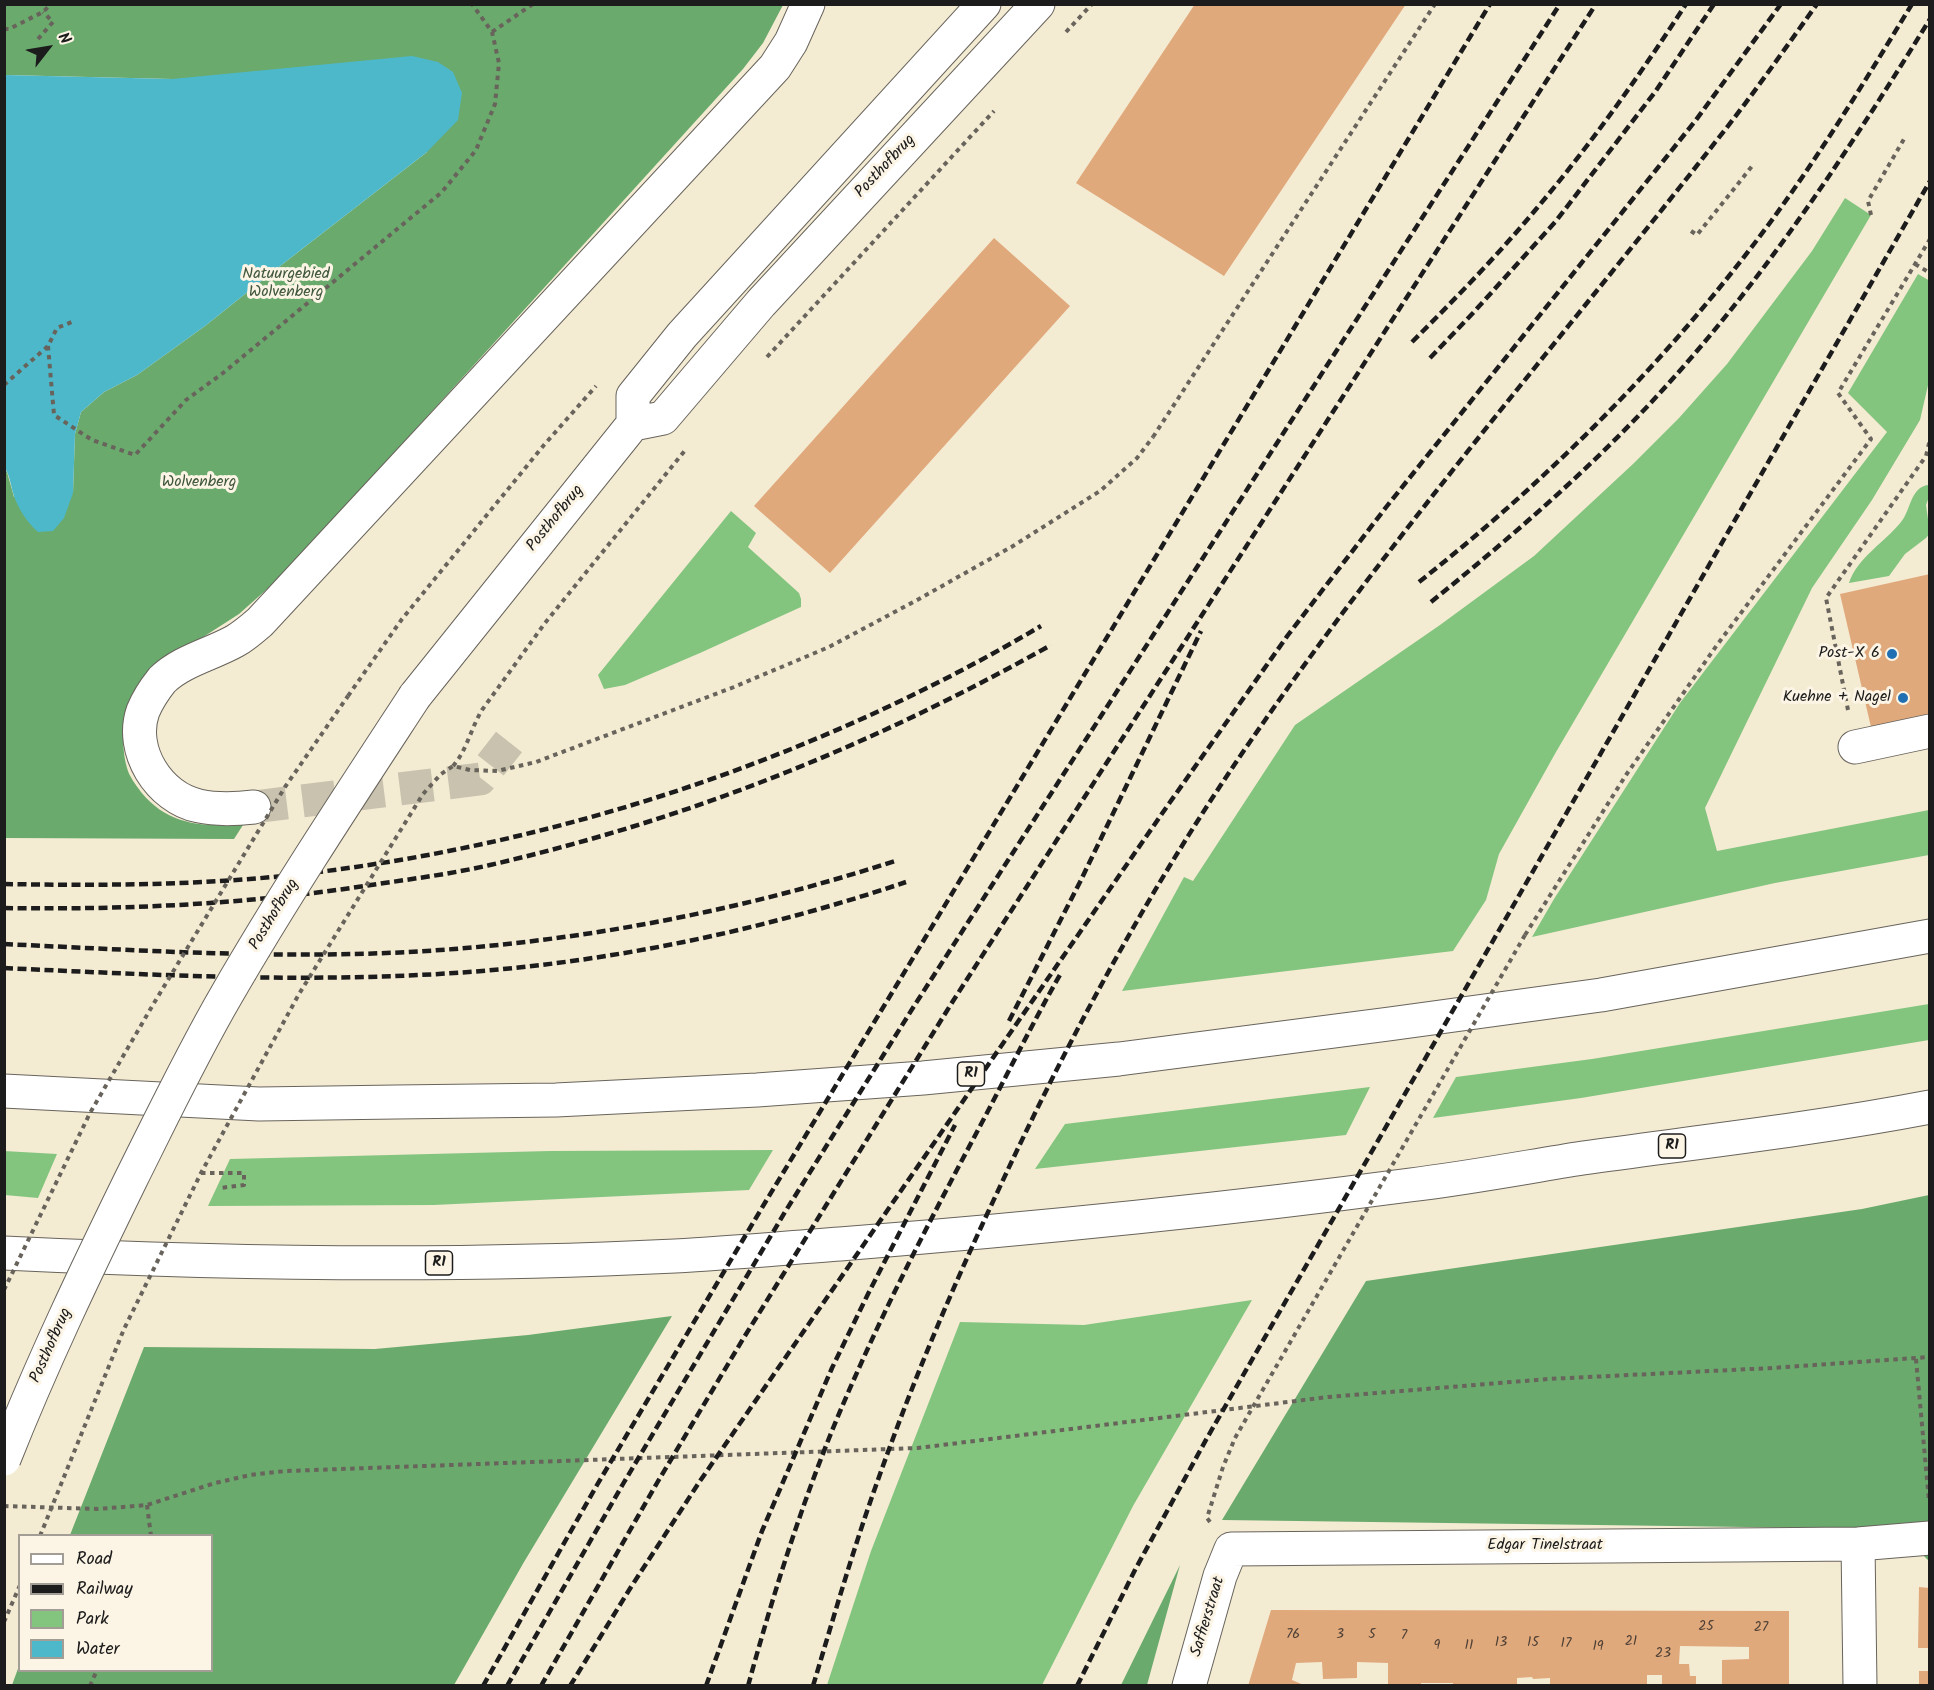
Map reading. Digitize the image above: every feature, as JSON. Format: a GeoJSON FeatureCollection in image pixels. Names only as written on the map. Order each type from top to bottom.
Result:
{"type":"FeatureCollection","features":[{"type":"Feature","properties":{"kind":"main road"},"geometry":{"type":"LineString","coordinates":[[254,807],[234,809],[198,806],[167,790],[154,776],[144,757],[140,735],[142,713],[152,693],[165,677],[234,642],[260,622],[775,67],[791,42],[808,4]]}},
{"type":"Feature","properties":{"kind":"main road"},"geometry":{"type":"LineString","coordinates":[[633,424],[633,396],[682,335],[984,4]]}},
{"type":"Feature","properties":{"kind":"main road","name":"Posthofbrug"},"geometry":{"type":"LineString","coordinates":[[4,1459],[43,1365],[94,1254],[178,1085],[227,995],[317,845],[415,696],[633,424],[663,418],[783,279],[1038,4]]}},
{"type":"Feature","properties":{"kind":"main road"},"geometry":{"type":"LineString","coordinates":[[1855,747],[1929,731]]}},
{"type":"Feature","properties":{"kind":"main road","name":"R1"},"geometry":{"type":"LineString","coordinates":[[4,1091],[259,1104],[556,1100],[758,1090],[923,1078],[1119,1059],[1601,995],[1929,936]]}},
{"type":"Feature","properties":{"kind":"main road","name":"R1"},"geometry":{"type":"LineString","coordinates":[[4,1253],[266,1262],[394,1263],[678,1256],[1177,1213],[1414,1185],[1582,1158],[1861,1120],[1929,1107]]}},
{"type":"Feature","properties":{"kind":"main road","name":"Edgar Tinelstraat"},"geometry":{"type":"LineString","coordinates":[[1231,1549],[1858,1544],[1929,1538]]}},
{"type":"Feature","properties":{"kind":"main road"},"geometry":{"type":"LineString","coordinates":[[1858,1544],[1860,1686]]}},
{"type":"Feature","properties":{"kind":"main road","name":"Saffierstraat"},"geometry":{"type":"LineString","coordinates":[[1189,1686],[1220,1576],[1231,1549]]}},
{"type":"Feature","properties":{"kind":"path"},"geometry":{"type":"LineString","coordinates":[[4,29],[9,29],[43,12],[51,4]]}},
{"type":"Feature","properties":{"kind":"path"},"geometry":{"type":"LineString","coordinates":[[48,346],[54,415],[92,440],[135,455],[186,400],[223,373],[442,192],[476,150],[495,105],[499,63],[492,32],[472,4]]}},
{"type":"Feature","properties":{"kind":"path"},"geometry":{"type":"LineString","coordinates":[[492,32],[533,4]]}},
{"type":"Feature","properties":{"kind":"path"},"geometry":{"type":"LineString","coordinates":[[1063,36],[1092,4]]}},
{"type":"Feature","properties":{"kind":"path"},"geometry":{"type":"LineString","coordinates":[[453,766],[470,770],[497,771],[536,762],[734,687],[829,647],[1013,546],[1100,491],[1137,459],[1153,437],[1435,4]]}},
{"type":"Feature","properties":{"kind":"path"},"geometry":{"type":"LineString","coordinates":[[38,39],[53,22],[43,12]]}},
{"type":"Feature","properties":{"kind":"path"},"geometry":{"type":"LineString","coordinates":[[762,363],[1001,103]]}},
{"type":"Feature","properties":{"kind":"path"},"geometry":{"type":"LineString","coordinates":[[1871,215],[1868,201],[1904,139]]}},
{"type":"Feature","properties":{"kind":"path"},"geometry":{"type":"LineString","coordinates":[[1691,231],[1697,235],[1753,165]]}},
{"type":"Feature","properties":{"kind":"path"},"geometry":{"type":"LineString","coordinates":[[1231,1549],[1207,1518],[1235,1438],[1525,935],[1626,775],[1717,645],[1871,439],[1838,393],[1929,239]]}},
{"type":"Feature","properties":{"kind":"path"},"geometry":{"type":"LineString","coordinates":[[1915,264],[1929,273]]}},
{"type":"Feature","properties":{"kind":"path"},"geometry":{"type":"LineString","coordinates":[[4,385],[48,346],[57,328],[74,321]]}},
{"type":"Feature","properties":{"kind":"path"},"geometry":{"type":"LineString","coordinates":[[1855,747],[1826,598],[1926,456],[1929,439]]}},
{"type":"Feature","properties":{"kind":"path"},"geometry":{"type":"LineString","coordinates":[[41,1534],[124,1329],[201,1173],[299,994],[423,794],[460,758],[475,722],[491,696],[545,623],[693,442]]}},
{"type":"Feature","properties":{"kind":"path"},"geometry":{"type":"LineString","coordinates":[[4,1290],[90,1113],[136,1033],[285,787],[348,696]]}},
{"type":"Feature","properties":{"kind":"path"},"geometry":{"type":"LineString","coordinates":[[201,1173],[244,1173],[244,1185],[220,1188]]}},
{"type":"Feature","properties":{"kind":"path"},"geometry":{"type":"LineString","coordinates":[[4,1506],[98,1509],[147,1505],[250,1474],[286,1471],[918,1449],[1328,1397],[1548,1378],[1929,1357]]}},
{"type":"Feature","properties":{"kind":"path"},"geometry":{"type":"LineString","coordinates":[[1916,1359],[1929,1506]]}},
{"type":"Feature","properties":{"kind":"path"},"geometry":{"type":"LineString","coordinates":[[147,1505],[151,1534]]}},
{"type":"Feature","properties":{"kind":"path"},"geometry":{"type":"LineString","coordinates":[[4,1622],[18,1590]]}},
{"type":"Feature","properties":{"kind":"path"},"geometry":{"type":"LineString","coordinates":[[90,1686],[97,1672]]}},
{"type":"Feature","properties":{"kind":"green space","name":"Wolvenberg"},"geometry":{"type":"Polygon","coordinates":[[[5,5],[783,5],[763,43],[743,69],[284,574],[239,614],[197,641],[123,726],[124,752],[128,771],[141,792],[163,812],[187,822],[243,825],[234,839],[5,838],[4,468],[14,497],[73,493],[75,434],[81,412],[104,392],[137,375],[205,326],[427,152],[172,79],[5,75],[5,5]]]}},
{"type":"Feature","properties":{"kind":"green space"},"geometry":{"type":"Polygon","coordinates":[[[1845,198],[1871,215],[1556,752],[1499,854],[1486,900],[1453,951],[1122,991],[1184,877],[1193,881],[1295,725],[1440,625],[1534,556],[1633,464],[1679,418],[1727,364],[1812,251],[1845,198]]]}},
{"type":"Feature","properties":{"kind":"green space"},"geometry":{"type":"Polygon","coordinates":[[[1918,274],[1930,281],[1929,381],[1920,420],[1872,500],[1812,588],[1705,808],[1717,851],[1929,810],[1929,855],[1775,883],[1532,937],[1680,703],[1887,432],[1848,393],[1918,274]]]}},
{"type":"Feature","properties":{"kind":"green space"},"geometry":{"type":"Polygon","coordinates":[[[1927,485],[1930,486],[1926,505],[1930,533],[1905,554],[1889,576],[1849,583],[1858,566],[1901,522],[1917,491],[1927,485]]]}},
{"type":"Feature","properties":{"kind":"green space"},"geometry":{"type":"Polygon","coordinates":[[[731,511],[756,533],[748,547],[799,593],[801,607],[625,685],[604,689],[598,675],[731,511]]]}},
{"type":"Feature","properties":{"kind":"green space"},"geometry":{"type":"Polygon","coordinates":[[[1929,1004],[1929,1040],[1581,1098],[1433,1118],[1456,1077],[1592,1059],[1929,1004]]]}},
{"type":"Feature","properties":{"kind":"green space"},"geometry":{"type":"Polygon","coordinates":[[[1370,1087],[1346,1135],[1035,1169],[1065,1124],[1370,1087]]]}},
{"type":"Feature","properties":{"kind":"green space"},"geometry":{"type":"Polygon","coordinates":[[[773,1150],[749,1190],[434,1205],[208,1206],[230,1159],[550,1151],[773,1150]]]}},
{"type":"Feature","properties":{"kind":"green space"},"geometry":{"type":"Polygon","coordinates":[[[4,1151],[57,1154],[38,1198],[5,1195],[4,1151]]]}},
{"type":"Feature","properties":{"kind":"green space"},"geometry":{"type":"Polygon","coordinates":[[[1929,1195],[1929,1561],[1896,1529],[1222,1520],[1366,1281],[1862,1209],[1929,1195]]]}},
{"type":"Feature","properties":{"kind":"green space"},"geometry":{"type":"Polygon","coordinates":[[[1252,1300],[1133,1506],[1042,1685],[827,1685],[871,1551],[960,1322],[1084,1325],[1252,1300]]]}},
{"type":"Feature","properties":{"kind":"green space"},"geometry":{"type":"Polygon","coordinates":[[[672,1316],[524,1562],[454,1685],[12,1685],[18,1669],[18,1672],[213,1672],[213,1534],[70,1534],[144,1347],[375,1349],[528,1335],[672,1316]]]}},
{"type":"Feature","properties":{"kind":"green space"},"geometry":{"type":"Polygon","coordinates":[[[1180,1565],[1147,1685],[1121,1685],[1180,1565]]]}},
{"type":"Feature","properties":{"kind":"water"},"geometry":{"type":"Polygon","coordinates":[[[412,56],[438,62],[453,72],[462,93],[458,120],[427,152],[205,326],[137,375],[104,392],[81,412],[75,434],[73,493],[64,518],[53,531],[38,532],[18,506],[5,468],[5,75],[172,79],[412,56]]]}},
{"type":"Feature","properties":{"kind":"building"},"geometry":{"type":"Polygon","coordinates":[[[1195,4],[1406,4],[1224,276],[1076,183],[1195,4]]]}},
{"type":"Feature","properties":{"kind":"building"},"geometry":{"type":"Polygon","coordinates":[[[994,238],[1070,306],[830,573],[754,506],[994,238]]]}},
{"type":"Feature","properties":{"kind":"building","name":"Post-X 6"},"geometry":{"type":"Polygon","coordinates":[[[1930,574],[1930,714],[1871,727],[1840,594],[1930,574]]]}},
{"type":"Feature","properties":{"kind":"building"},"geometry":{"type":"Polygon","coordinates":[[[1919,1587],[1930,1588],[1930,1648],[1918,1648],[1919,1587]]]}},
{"type":"Feature","properties":{"kind":"building"},"geometry":{"type":"Polygon","coordinates":[[[1271,1610],[1789,1611],[1789,1686],[1722,1686],[1722,1660],[1749,1659],[1749,1647],[1680,1646],[1679,1664],[1689,1664],[1690,1676],[1696,1676],[1696,1686],[1662,1685],[1662,1675],[1647,1675],[1647,1686],[1550,1686],[1550,1678],[1533,1679],[1532,1677],[1517,1678],[1517,1686],[1453,1686],[1453,1683],[1421,1683],[1421,1686],[1388,1686],[1388,1663],[1357,1662],[1357,1678],[1323,1679],[1322,1662],[1296,1663],[1292,1680],[1306,1686],[1248,1686],[1271,1610]]]}},
{"type":"Feature","properties":{"kind":"building"},"geometry":{"type":"Polygon","coordinates":[[[1919,1671],[1930,1671],[1930,1686],[1919,1686],[1919,1671]]]}},
{"type":"Feature","properties":{"kind":"tunnel"},"geometry":{"type":"LineString","coordinates":[[254,807],[480,779],[509,742]]}},
{"type":"Feature","properties":{"kind":"railway"},"geometry":{"type":"LineString","coordinates":[[483,1686],[597,1485],[766,1201],[1490,4]]}},
{"type":"Feature","properties":{"kind":"railway"},"geometry":{"type":"LineString","coordinates":[[507,1686],[623,1484],[785,1212],[916,1003],[1560,4]]}},
{"type":"Feature","properties":{"kind":"railway"},"geometry":{"type":"LineString","coordinates":[[541,1686],[657,1483],[743,1339],[953,1001],[1596,4]]}},
{"type":"Feature","properties":{"kind":"railway"},"geometry":{"type":"LineString","coordinates":[[1412,342],[1492,260],[1557,184],[1615,109],[1686,4]]}},
{"type":"Feature","properties":{"kind":"railway"},"geometry":{"type":"LineString","coordinates":[[1430,358],[1556,221],[1655,92],[1714,4]]}},
{"type":"Feature","properties":{"kind":"railway"},"geometry":{"type":"LineString","coordinates":[[570,1686],[700,1481],[1288,635],[1387,506],[1696,120],[1781,4]]}},
{"type":"Feature","properties":{"kind":"railway"},"geometry":{"type":"LineString","coordinates":[[813,1686],[870,1503],[949,1298],[1054,1075],[1148,902],[1217,790],[1365,583],[1730,123],[1817,4]]}},
{"type":"Feature","properties":{"kind":"railway"},"geometry":{"type":"LineString","coordinates":[[1419,582],[1510,505],[1597,424],[1717,291],[1796,186],[1912,4]]}},
{"type":"Feature","properties":{"kind":"railway"},"geometry":{"type":"LineString","coordinates":[[1431,602],[1584,470],[1641,414],[1705,341],[1807,208],[1930,19]]}},
{"type":"Feature","properties":{"kind":"railway"},"geometry":{"type":"LineString","coordinates":[[1077,1686],[1136,1568],[1207,1438],[1930,181]]}},
{"type":"Feature","properties":{"kind":"railway"},"geometry":{"type":"LineString","coordinates":[[4,884],[89,885],[257,878],[341,869],[432,854],[523,835],[614,811],[703,782],[791,749],[877,712],[960,671],[1041,626]]}},
{"type":"Feature","properties":{"kind":"railway"},"geometry":{"type":"LineString","coordinates":[[1009,1021],[1080,882],[1201,631]]}},
{"type":"Feature","properties":{"kind":"railway"},"geometry":{"type":"LineString","coordinates":[[4,908],[143,907],[234,901],[325,892],[490,865],[637,825],[708,802],[779,775],[916,715],[1051,645]]}},
{"type":"Feature","properties":{"kind":"railway"},"geometry":{"type":"LineString","coordinates":[[4,944],[286,955],[398,953],[511,944],[679,918],[789,892],[898,860]]}},
{"type":"Feature","properties":{"kind":"railway"},"geometry":{"type":"LineString","coordinates":[[4,968],[285,978],[398,976],[511,968],[626,953],[740,930],[851,900],[906,882]]}},
{"type":"Feature","properties":{"kind":"railway"},"geometry":{"type":"LineString","coordinates":[[748,1686],[795,1529],[823,1453],[855,1377],[930,1222],[1061,973]]}},
{"type":"Feature","properties":{"kind":"railway"},"geometry":{"type":"LineString","coordinates":[[706,1686],[762,1531],[832,1368],[955,1125]]}},
{"type":"Feature","properties":{"kind":"place","name":"Post-X 6"},"geometry":{"type":"Point","coordinates":[1892,654]}},
{"type":"Feature","properties":{"kind":"place","name":"Kuehne + Nagel"},"geometry":{"type":"Point","coordinates":[1903,698]}},
{"type":"Feature","properties":{"kind":"park label","name":"Natuurgebied Wolvenberg"},"geometry":{"type":"Point","coordinates":[286,284]}}]}
